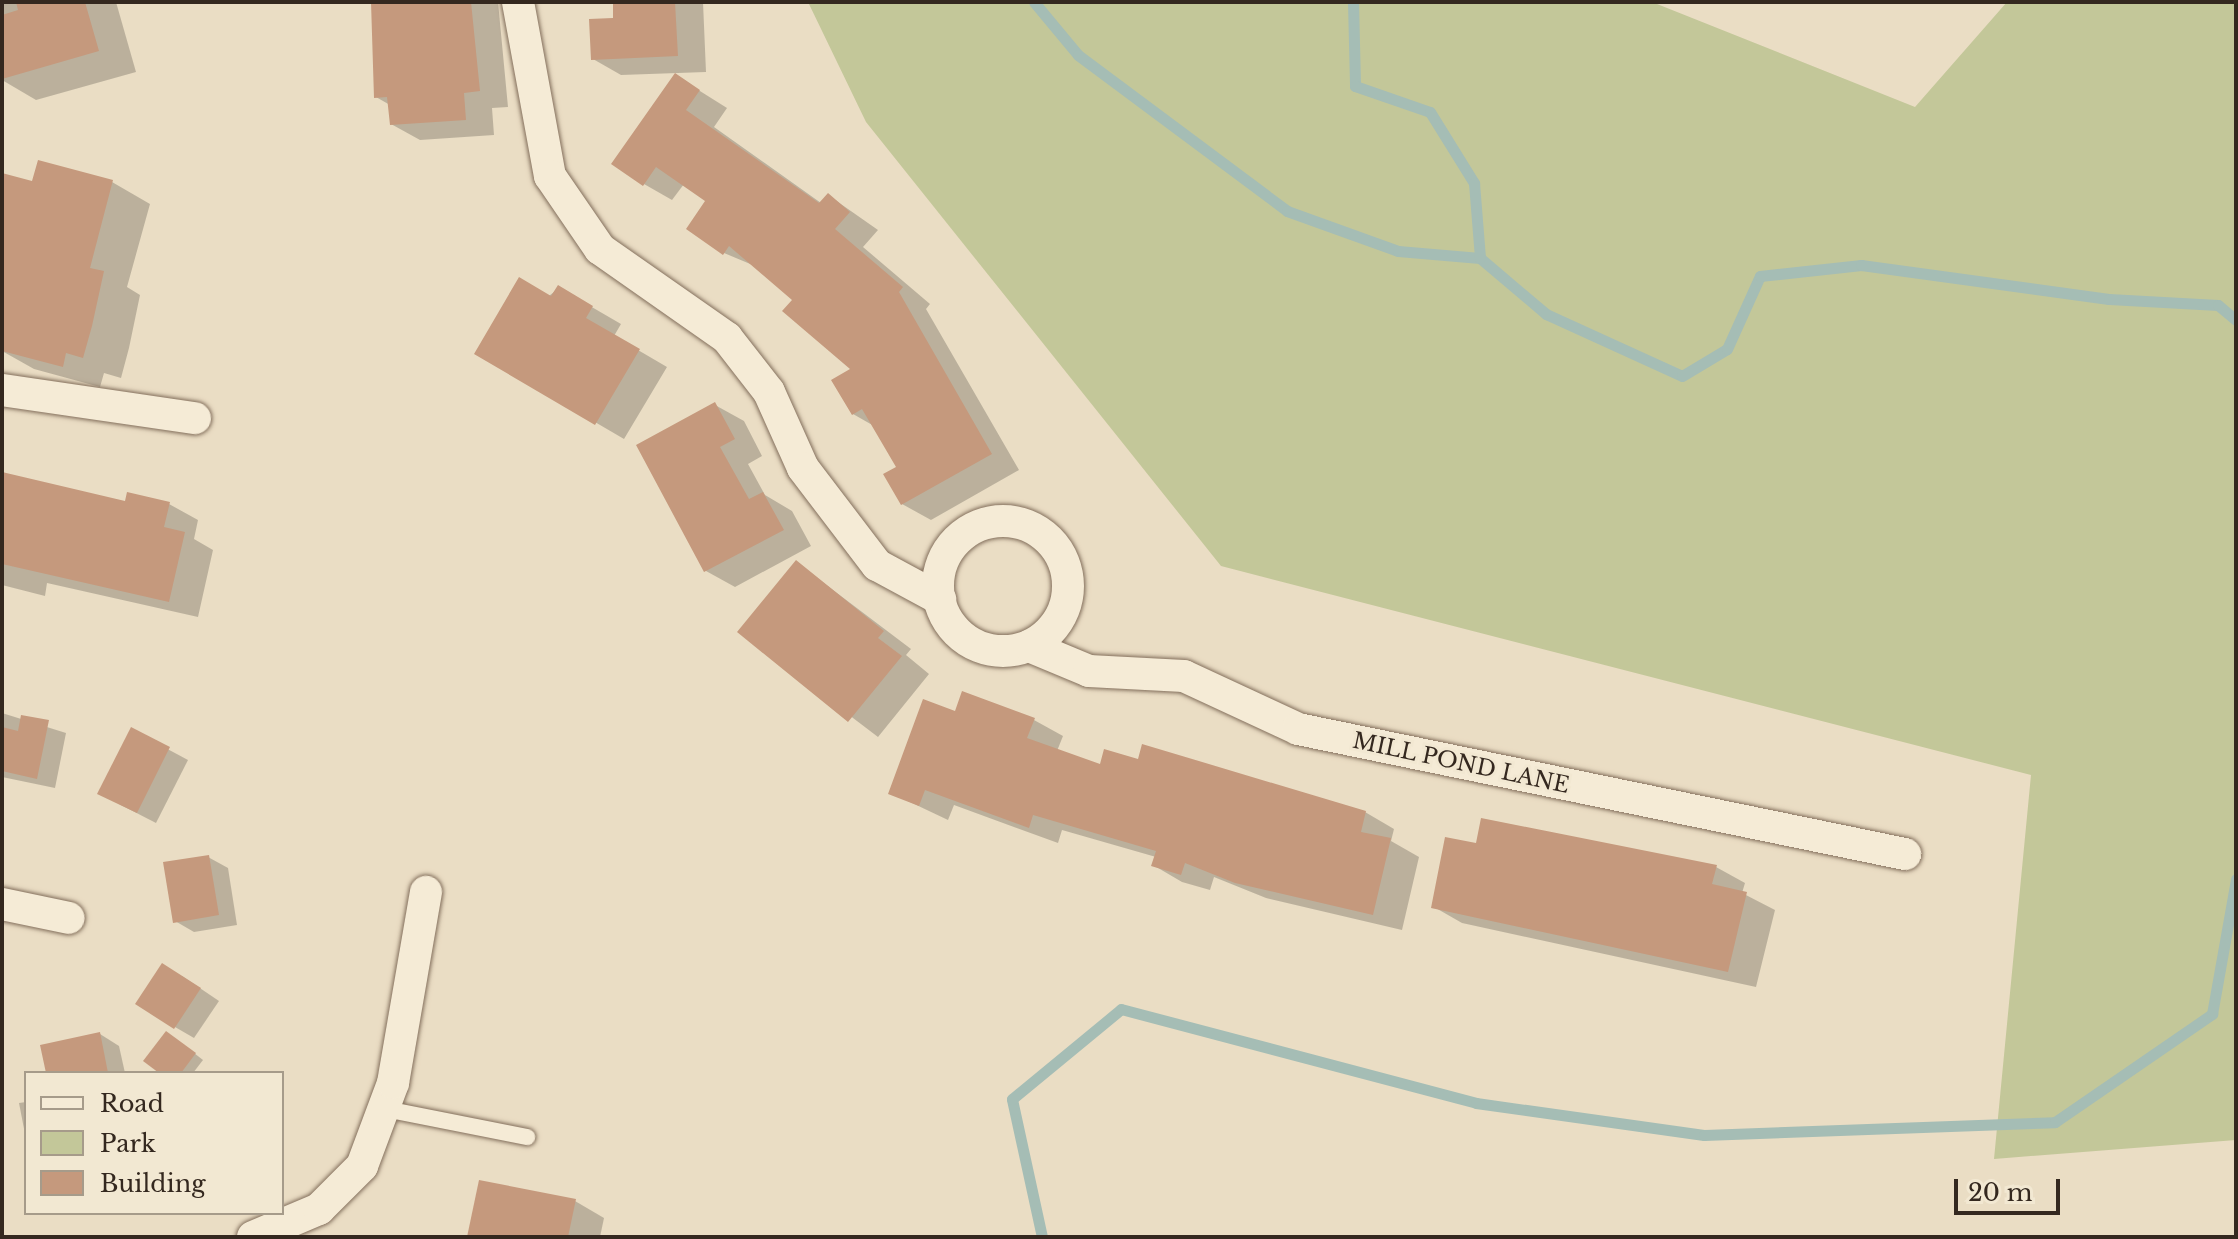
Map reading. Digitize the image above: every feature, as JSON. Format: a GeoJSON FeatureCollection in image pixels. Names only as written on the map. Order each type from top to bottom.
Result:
{"type":"FeatureCollection","features":[{"type":"Feature","properties":{"kind":"street","name":"MILL POND LANE"},"geometry":{"type":"LineString","coordinates":[[518,2],[550,176],[600,249],[727,338],[769,392],[803,468],[877,565],[940,599],[952,625],[973,643],[991,650],[1029,646],[1089,671],[1184,676],[1298,729],[1905,854]]}},
{"type":"Feature","properties":{"kind":"street"},"geometry":{"type":"LineString","coordinates":[[2,390],[195,418]]}},
{"type":"Feature","properties":{"kind":"street"},"geometry":{"type":"LineString","coordinates":[[940,599],[944,558],[956,541],[992,522],[1033,528],[1056,549],[1068,578],[1060,618],[1029,646]]}},
{"type":"Feature","properties":{"kind":"street"},"geometry":{"type":"LineString","coordinates":[[253,1237],[292,1224],[343,1191],[385,1109],[426,892]]}},
{"type":"Feature","properties":{"kind":"street"},"geometry":{"type":"LineString","coordinates":[[2,904],[69,918]]}},
{"type":"Feature","properties":{"kind":"lane"},"geometry":{"type":"LineString","coordinates":[[385,1109],[527,1137]]}},
{"type":"Feature","properties":{"kind":"green space"},"geometry":{"type":"Polygon","coordinates":[[[808,2],[1652,2],[1915,107],[2007,2],[2236,2],[2236,1140],[1994,1159],[2031,775],[1221,566],[866,122],[808,2]]]}},
{"type":"Feature","properties":{"kind":"building"},"geometry":{"type":"Polygon","coordinates":[[[16,2],[85,2],[99,51],[2,79],[2,15],[18,10],[16,2]]]}},
{"type":"Feature","properties":{"kind":"building"},"geometry":{"type":"Polygon","coordinates":[[[371,2],[471,2],[480,91],[464,93],[466,120],[390,125],[387,97],[374,98],[371,2]]]}},
{"type":"Feature","properties":{"kind":"building"},"geometry":{"type":"Polygon","coordinates":[[[613,2],[675,2],[678,56],[591,60],[589,19],[613,18],[613,2]]]}},
{"type":"Feature","properties":{"kind":"building"},"geometry":{"type":"Polygon","coordinates":[[[675,73],[700,90],[686,110],[819,203],[828,193],[850,212],[835,229],[903,287],[899,292],[992,454],[901,505],[883,474],[896,467],[862,409],[852,415],[831,380],[850,369],[782,311],[792,300],[729,246],[723,255],[686,229],[705,201],[656,167],[643,186],[611,164],[675,73]]]}},
{"type":"Feature","properties":{"kind":"building"},"geometry":{"type":"Polygon","coordinates":[[[38,160],[113,180],[90,268],[104,271],[92,326],[83,358],[66,353],[63,367],[2,351],[2,173],[32,181],[38,160]]]}},
{"type":"Feature","properties":{"kind":"building"},"geometry":{"type":"Polygon","coordinates":[[[519,277],[551,296],[558,285],[593,306],[586,318],[640,349],[595,425],[474,354],[519,277]]]}},
{"type":"Feature","properties":{"kind":"building"},"geometry":{"type":"Polygon","coordinates":[[[715,402],[735,439],[720,447],[749,499],[763,492],[784,530],[704,572],[636,445],[715,402]]]}},
{"type":"Feature","properties":{"kind":"building"},"geometry":{"type":"Polygon","coordinates":[[[2,472],[125,501],[127,492],[170,502],[164,527],[185,532],[169,602],[2,564],[2,472]]]}},
{"type":"Feature","properties":{"kind":"building"},"geometry":{"type":"Polygon","coordinates":[[[796,560],[884,631],[878,638],[902,656],[848,722],[737,632],[796,560]]]}},
{"type":"Feature","properties":{"kind":"building"},"geometry":{"type":"Polygon","coordinates":[[[962,691],[1035,718],[1027,738],[1100,764],[1104,749],[1138,759],[1142,744],[1366,811],[1361,832],[1391,838],[1373,915],[1235,883],[1185,863],[1181,875],[1151,866],[1156,851],[1033,815],[1029,828],[925,790],[919,806],[888,794],[923,699],[955,711],[962,691]]]}},
{"type":"Feature","properties":{"kind":"building"},"geometry":{"type":"Polygon","coordinates":[[[21,715],[49,720],[37,779],[2,771],[2,727],[18,731],[21,715]]]}},
{"type":"Feature","properties":{"kind":"building"},"geometry":{"type":"Polygon","coordinates":[[[131,727],[170,747],[137,813],[97,794],[131,727]]]}},
{"type":"Feature","properties":{"kind":"building"},"geometry":{"type":"Polygon","coordinates":[[[1481,818],[1717,865],[1712,884],[1747,892],[1728,972],[1431,908],[1445,837],[1476,843],[1481,818]]]}},
{"type":"Feature","properties":{"kind":"building"},"geometry":{"type":"Polygon","coordinates":[[[209,855],[219,915],[173,923],[163,862],[209,855]]]}},
{"type":"Feature","properties":{"kind":"building"},"geometry":{"type":"Polygon","coordinates":[[[162,963],[201,988],[174,1029],[135,1004],[162,963]]]}},
{"type":"Feature","properties":{"kind":"building"},"geometry":{"type":"Polygon","coordinates":[[[166,1031],[196,1053],[182,1071],[156,1071],[143,1061],[166,1031]]]}},
{"type":"Feature","properties":{"kind":"building"},"geometry":{"type":"Polygon","coordinates":[[[100,1032],[108,1071],[46,1071],[40,1045],[100,1032]]]}},
{"type":"Feature","properties":{"kind":"building"},"geometry":{"type":"Polygon","coordinates":[[[479,1180],[576,1199],[568,1237],[467,1237],[479,1180]]]}},
{"type":"Feature","properties":{"kind":"waterway"},"geometry":{"type":"LineString","coordinates":[[1034,2],[1078,55],[1287,211],[1398,251],[1480,258],[1546,314],[1682,376],[1727,349],[1760,276],[1861,265],[2109,299],[2218,305],[2236,320]]}},
{"type":"Feature","properties":{"kind":"waterway"},"geometry":{"type":"LineString","coordinates":[[1353,2],[1355,86],[1430,112],[1474,183],[1480,258]]}},
{"type":"Feature","properties":{"kind":"waterway"},"geometry":{"type":"LineString","coordinates":[[1042,1237],[1012,1099],[1121,1009],[1476,1103],[1704,1135],[2055,1122],[2212,1014],[2236,879]]}}]}
